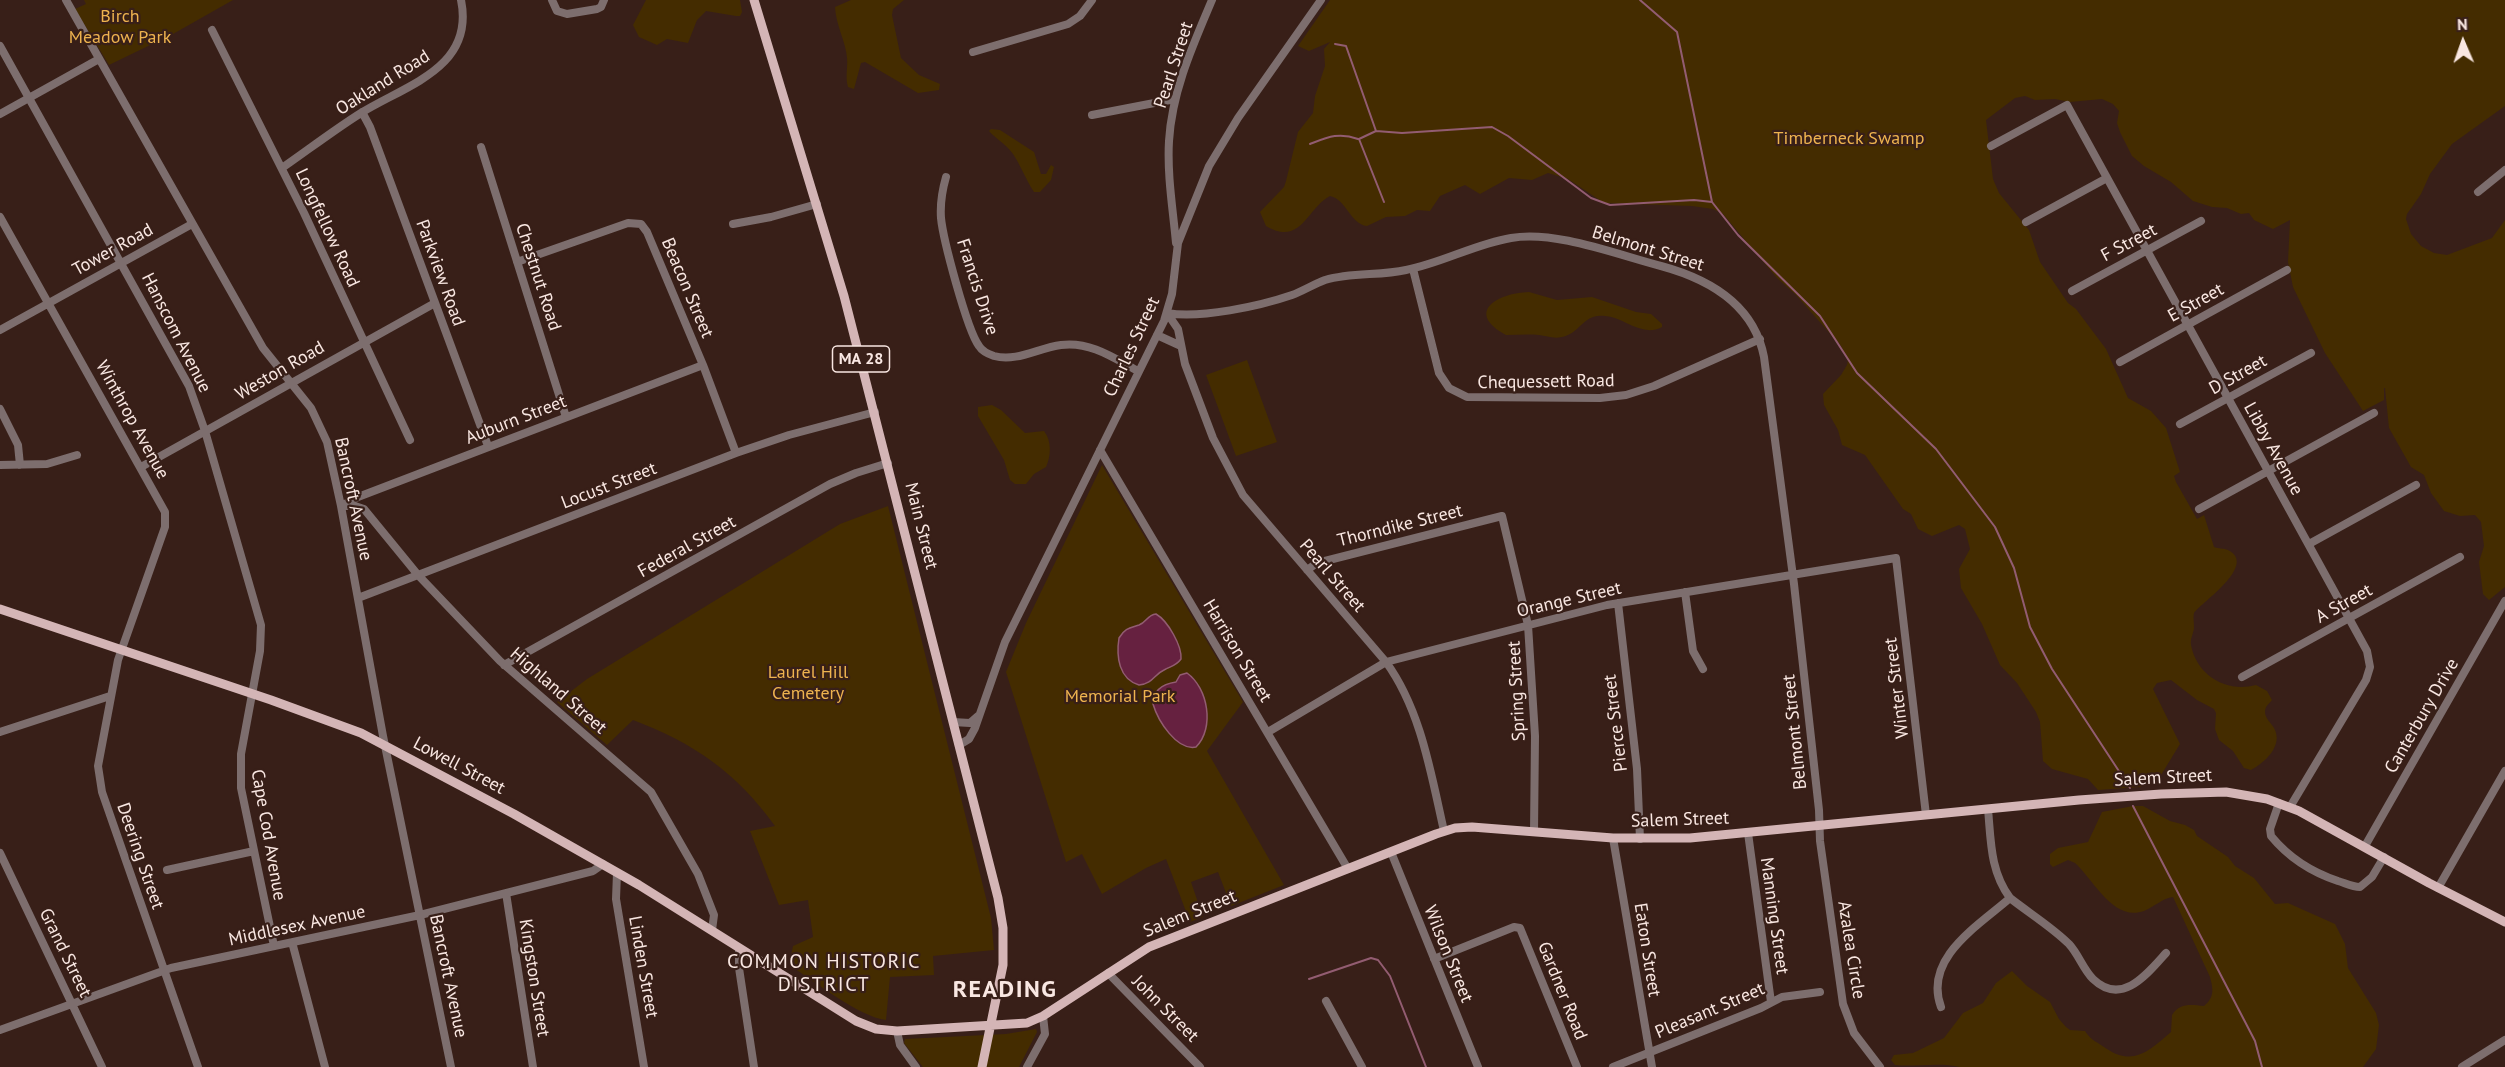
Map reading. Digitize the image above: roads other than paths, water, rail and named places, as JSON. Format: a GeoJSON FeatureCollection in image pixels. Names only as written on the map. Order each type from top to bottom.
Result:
{"type":"FeatureCollection","features":[{"type":"Feature","properties":{"kind":"main road","name":"Main Street"},"geometry":{"type":"LineString","coordinates":[[754,0],[844,296],[1003,926],[1003,965],[982,1067]]}},
{"type":"Feature","properties":{"kind":"main road","name":"Lowell Street"},"geometry":{"type":"LineString","coordinates":[[0,609],[344,726],[491,801],[603,864],[868,1026]]}},
{"type":"Feature","properties":{"kind":"main road","name":"Salem Street"},"geometry":{"type":"LineString","coordinates":[[868,1026],[897,1031],[1022,1024],[1043,1016],[1134,955],[1159,943],[1444,831],[1467,827],[1614,838],[1690,838],[1988,809],[2200,792],[2238,793],[2290,807],[2438,888],[2504,919]]}},
{"type":"Feature","properties":{"kind":"street","name":"Bancroft Avenue"},"geometry":{"type":"LineString","coordinates":[[66,0],[263,348],[311,408],[324,434],[334,466],[385,746],[451,1067]]}},
{"type":"Feature","properties":{"kind":"street","name":"Oakland Road"},"geometry":{"type":"LineString","coordinates":[[282,168],[362,112],[429,76],[446,60],[454,48],[461,30],[463,16],[461,0]]}},
{"type":"Feature","properties":{"kind":"street"},"geometry":{"type":"LineString","coordinates":[[552,0],[556,9],[567,14],[602,4]]}},
{"type":"Feature","properties":{"kind":"street"},"geometry":{"type":"LineString","coordinates":[[973,52],[1068,24],[1082,14],[1092,0]]}},
{"type":"Feature","properties":{"kind":"street","name":"Pearl Street"},"geometry":{"type":"LineString","coordinates":[[1177,248],[1169,156],[1175,99],[1212,0]]}},
{"type":"Feature","properties":{"kind":"street","name":"Charles Street"},"geometry":{"type":"LineString","coordinates":[[959,745],[972,735],[1012,627],[1167,313],[1177,248],[1201,184],[1216,153],[1320,0]]}},
{"type":"Feature","properties":{"kind":"street","name":"Longfellow Road"},"geometry":{"type":"LineString","coordinates":[[212,30],[282,168],[410,440]]}},
{"type":"Feature","properties":{"kind":"street","name":"Hanscom Avenue"},"geometry":{"type":"LineString","coordinates":[[0,46],[185,378],[205,431],[260,618],[261,644],[252,694]]}},
{"type":"Feature","properties":{"kind":"street"},"geometry":{"type":"LineString","coordinates":[[0,114],[99,59]]}},
{"type":"Feature","properties":{"kind":"street"},"geometry":{"type":"LineString","coordinates":[[1092,115],[1175,99]]}},
{"type":"Feature","properties":{"kind":"street","name":"Libby Avenue"},"geometry":{"type":"LineString","coordinates":[[1991,146],[2067,105],[2367,651],[2370,660],[2369,674],[2290,807]]}},
{"type":"Feature","properties":{"kind":"street","name":"Parkview Road"},"geometry":{"type":"LineString","coordinates":[[362,112],[370,128],[488,446]]}},
{"type":"Feature","properties":{"kind":"street","name":"Chestnut Road"},"geometry":{"type":"LineString","coordinates":[[481,147],[566,417]]}},
{"type":"Feature","properties":{"kind":"street"},"geometry":{"type":"LineString","coordinates":[[2478,192],[2505,170]]}},
{"type":"Feature","properties":{"kind":"street","name":"Francis Drive"},"geometry":{"type":"LineString","coordinates":[[946,177],[941,202],[942,224],[965,310],[981,349],[994,356],[1010,358],[1061,345],[1083,345],[1138,371]]}},
{"type":"Feature","properties":{"kind":"street"},"geometry":{"type":"LineString","coordinates":[[2026,222],[2108,178]]}},
{"type":"Feature","properties":{"kind":"street"},"geometry":{"type":"LineString","coordinates":[[734,224],[771,217],[817,204]]}},
{"type":"Feature","properties":{"kind":"street","name":"Winthrop Avenue"},"geometry":{"type":"LineString","coordinates":[[0,217],[163,506],[166,522],[122,649]]}},
{"type":"Feature","properties":{"kind":"street","name":"F Street"},"geometry":{"type":"LineString","coordinates":[[2072,291],[2201,221]]}},
{"type":"Feature","properties":{"kind":"street","name":"Beacon Street"},"geometry":{"type":"LineString","coordinates":[[518,262],[628,223],[639,223],[647,232],[703,365],[736,453]]}},
{"type":"Feature","properties":{"kind":"street","name":"Tower Road"},"geometry":{"type":"LineString","coordinates":[[0,330],[192,224]]}},
{"type":"Feature","properties":{"kind":"street","name":"Belmont Street"},"geometry":{"type":"LineString","coordinates":[[1167,313],[1188,316],[1226,310],[1284,297],[1338,277],[1413,269],[1501,240],[1526,236],[1548,237],[1681,272],[1698,278],[1733,302],[1753,325],[1760,339],[1792,575],[1819,826]]}},
{"type":"Feature","properties":{"kind":"street","name":"Chequessett Road"},"geometry":{"type":"LineString","coordinates":[[1413,269],[1439,373],[1449,388],[1467,398],[1600,398],[1626,395],[1654,386],[1760,339]]}},
{"type":"Feature","properties":{"kind":"street","name":"E Street"},"geometry":{"type":"LineString","coordinates":[[2120,362],[2287,270]]}},
{"type":"Feature","properties":{"kind":"street","name":"Weston Road"},"geometry":{"type":"LineString","coordinates":[[141,467],[435,303]]}},
{"type":"Feature","properties":{"kind":"street","name":"Pearl Street"},"geometry":{"type":"LineString","coordinates":[[1167,313],[1178,329],[1191,380],[1213,438],[1240,490],[1386,662],[1406,694],[1414,714],[1444,831]]}},
{"type":"Feature","properties":{"kind":"street"},"geometry":{"type":"LineString","coordinates":[[1157,335],[1181,346]]}},
{"type":"Feature","properties":{"kind":"street","name":"D Street"},"geometry":{"type":"LineString","coordinates":[[2180,424],[2311,353]]}},
{"type":"Feature","properties":{"kind":"street","name":"Auburn Street"},"geometry":{"type":"LineString","coordinates":[[341,506],[358,497],[488,446],[703,365]]}},
{"type":"Feature","properties":{"kind":"street"},"geometry":{"type":"LineString","coordinates":[[0,410],[19,447],[20,465]]}},
{"type":"Feature","properties":{"kind":"street","name":"Locust Street"},"geometry":{"type":"LineString","coordinates":[[358,598],[736,453],[789,435],[875,412]]}},
{"type":"Feature","properties":{"kind":"street"},"geometry":{"type":"LineString","coordinates":[[2199,510],[2374,412]]}},
{"type":"Feature","properties":{"kind":"street","name":"Harrison Street"},"geometry":{"type":"LineString","coordinates":[[1100,450],[1348,869]]}},
{"type":"Feature","properties":{"kind":"street"},"geometry":{"type":"LineString","coordinates":[[0,465],[53,463],[77,455]]}},
{"type":"Feature","properties":{"kind":"street","name":"Federal Street"},"geometry":{"type":"LineString","coordinates":[[504,665],[836,481],[888,463]]}},
{"type":"Feature","properties":{"kind":"street"},"geometry":{"type":"LineString","coordinates":[[2309,544],[2416,485]]}},
{"type":"Feature","properties":{"kind":"street","name":"Highland Street"},"geometry":{"type":"LineString","coordinates":[[341,506],[355,506],[364,509],[418,576],[504,665],[652,793],[698,874],[714,915],[712,930]]}},
{"type":"Feature","properties":{"kind":"street","name":"Thorndike Street"},"geometry":{"type":"LineString","coordinates":[[1307,570],[1317,563],[1502,516]]}},
{"type":"Feature","properties":{"kind":"street","name":"Spring Street"},"geometry":{"type":"LineString","coordinates":[[1502,516],[1528,625],[1535,736],[1534,832]]}},
{"type":"Feature","properties":{"kind":"street","name":"A Street"},"geometry":{"type":"LineString","coordinates":[[2242,677],[2460,557]]}},
{"type":"Feature","properties":{"kind":"street","name":"Orange Street"},"geometry":{"type":"LineString","coordinates":[[1268,732],[1386,662],[1618,603],[1896,558]]}},
{"type":"Feature","properties":{"kind":"street","name":"Winter Street"},"geometry":{"type":"LineString","coordinates":[[1896,558],[1926,815]]}},
{"type":"Feature","properties":{"kind":"street"},"geometry":{"type":"LineString","coordinates":[[1685,592],[1693,651],[1703,669]]}},
{"type":"Feature","properties":{"kind":"street","name":"Canterbury Drive"},"geometry":{"type":"LineString","coordinates":[[2365,846],[2505,601]]}},
{"type":"Feature","properties":{"kind":"street","name":"Pierce Street"},"geometry":{"type":"LineString","coordinates":[[1618,603],[1638,776],[1640,839]]}},
{"type":"Feature","properties":{"kind":"street","name":"Deering Street"},"geometry":{"type":"LineString","coordinates":[[122,649],[110,696],[98,776],[198,1067]]}},
{"type":"Feature","properties":{"kind":"street","name":"Cape Cod Avenue"},"geometry":{"type":"LineString","coordinates":[[252,694],[240,770],[254,852],[274,946]]}},
{"type":"Feature","properties":{"kind":"street"},"geometry":{"type":"LineString","coordinates":[[0,732],[110,696]]}},
{"type":"Feature","properties":{"kind":"street"},"geometry":{"type":"LineString","coordinates":[[953,722],[970,723],[977,720]]}},
{"type":"Feature","properties":{"kind":"street"},"geometry":{"type":"LineString","coordinates":[[2438,888],[2504,774]]}},
{"type":"Feature","properties":{"kind":"street"},"geometry":{"type":"LineString","coordinates":[[2279,803],[2270,829],[2271,836],[2291,857],[2315,872],[2359,887],[2372,877],[2384,857]]}},
{"type":"Feature","properties":{"kind":"street"},"geometry":{"type":"LineString","coordinates":[[1988,809],[1995,870],[2010,898],[2064,940],[2077,954],[2092,978],[2105,986],[2125,988],[2137,984],[2166,953]]}},
{"type":"Feature","properties":{"kind":"street","name":"Azalea Circle"},"geometry":{"type":"LineString","coordinates":[[1819,826],[1846,1017],[1857,1039],[1880,1067]]}},
{"type":"Feature","properties":{"kind":"street","name":"Manning Street"},"geometry":{"type":"LineString","coordinates":[[1748,833],[1771,1002]]}},
{"type":"Feature","properties":{"kind":"street","name":"Eaton Street"},"geometry":{"type":"LineString","coordinates":[[1614,838],[1652,1067]]}},
{"type":"Feature","properties":{"kind":"street"},"geometry":{"type":"LineString","coordinates":[[167,870],[254,852]]}},
{"type":"Feature","properties":{"kind":"street","name":"Wilson Street"},"geometry":{"type":"LineString","coordinates":[[1391,852],[1478,1067]]}},
{"type":"Feature","properties":{"kind":"street","name":"Grand Street"},"geometry":{"type":"LineString","coordinates":[[0,853],[102,1067]]}},
{"type":"Feature","properties":{"kind":"street","name":"Middlesex Avenue"},"geometry":{"type":"LineString","coordinates":[[0,1029],[165,970],[420,915],[594,871],[603,864]]}},
{"type":"Feature","properties":{"kind":"street","name":"Linden Street"},"geometry":{"type":"LineString","coordinates":[[617,873],[616,899],[644,1067]]}},
{"type":"Feature","properties":{"kind":"street","name":"Kingston Street"},"geometry":{"type":"LineString","coordinates":[[506,893],[532,1067]]}},
{"type":"Feature","properties":{"kind":"street"},"geometry":{"type":"LineString","coordinates":[[1941,1008],[1936,987],[1944,960],[1953,949],[2010,898]]}},
{"type":"Feature","properties":{"kind":"street","name":"Gardner Road"},"geometry":{"type":"LineString","coordinates":[[1434,959],[1518,927],[1521,929],[1577,1067]]}},
{"type":"Feature","properties":{"kind":"street"},"geometry":{"type":"LineString","coordinates":[[292,942],[325,1067]]}},
{"type":"Feature","properties":{"kind":"street"},"geometry":{"type":"LineString","coordinates":[[739,948],[739,968],[754,1067]]}},
{"type":"Feature","properties":{"kind":"street","name":"John Street"},"geometry":{"type":"LineString","coordinates":[[1108,973],[1200,1067]]}},
{"type":"Feature","properties":{"kind":"street","name":"Pleasant Street"},"geometry":{"type":"LineString","coordinates":[[1613,1067],[1786,996],[1820,992]]}},
{"type":"Feature","properties":{"kind":"street"},"geometry":{"type":"LineString","coordinates":[[1326,1001],[1362,1067]]}},
{"type":"Feature","properties":{"kind":"street"},"geometry":{"type":"LineString","coordinates":[[1027,1067],[1045,1034],[1043,1016]]}},
{"type":"Feature","properties":{"kind":"street"},"geometry":{"type":"LineString","coordinates":[[897,1031],[900,1045],[916,1067]]}},
{"type":"Feature","properties":{"kind":"street"},"geometry":{"type":"LineString","coordinates":[[2462,1067],[2505,1040]]}},
{"type":"Feature","properties":{"kind":"waterway"},"geometry":{"type":"LineString","coordinates":[[1640,0],[1677,32],[1712,202],[1738,235],[1820,316],[1857,373],[1936,449],[1995,527],[2014,568],[2030,627],[2052,669],[2130,788]]}},
{"type":"Feature","properties":{"kind":"waterway"},"geometry":{"type":"LineString","coordinates":[[1335,44],[1346,46],[1376,131],[1402,133],[1492,127],[1508,136],[1591,198],[1610,205],[1694,200],[1712,202]]}},
{"type":"Feature","properties":{"kind":"waterway"},"geometry":{"type":"LineString","coordinates":[[1376,131],[1359,139],[1384,202]]}},
{"type":"Feature","properties":{"kind":"waterway"},"geometry":{"type":"LineString","coordinates":[[1310,144],[1328,137],[1358,139]]}},
{"type":"Feature","properties":{"kind":"waterway"},"geometry":{"type":"LineString","coordinates":[[2133,806],[2255,1041],[2262,1067]]}},
{"type":"Feature","properties":{"kind":"waterway"},"geometry":{"type":"LineString","coordinates":[[1309,979],[1371,958],[1378,960],[1390,976],[1426,1067]]}},
{"type":"Feature","properties":{"kind":"district","name":"COMMON HISTORIC DISTRICT"},"geometry":{"type":"Point","coordinates":[824,974]}},
{"type":"Feature","properties":{"kind":"district","name":"READING"},"geometry":{"type":"Point","coordinates":[1005,990]}},
{"type":"Feature","properties":{"kind":"park label","name":"Birch Meadow Park"},"geometry":{"type":"Point","coordinates":[120,27]}},
{"type":"Feature","properties":{"kind":"park label","name":"Timberneck Swamp"},"geometry":{"type":"Point","coordinates":[1849,139]}},
{"type":"Feature","properties":{"kind":"park label","name":"Laurel Hill Cemetery"},"geometry":{"type":"Point","coordinates":[808,683]}},
{"type":"Feature","properties":{"kind":"park label","name":"Memorial Park"},"geometry":{"type":"Point","coordinates":[1120,697]}}]}
